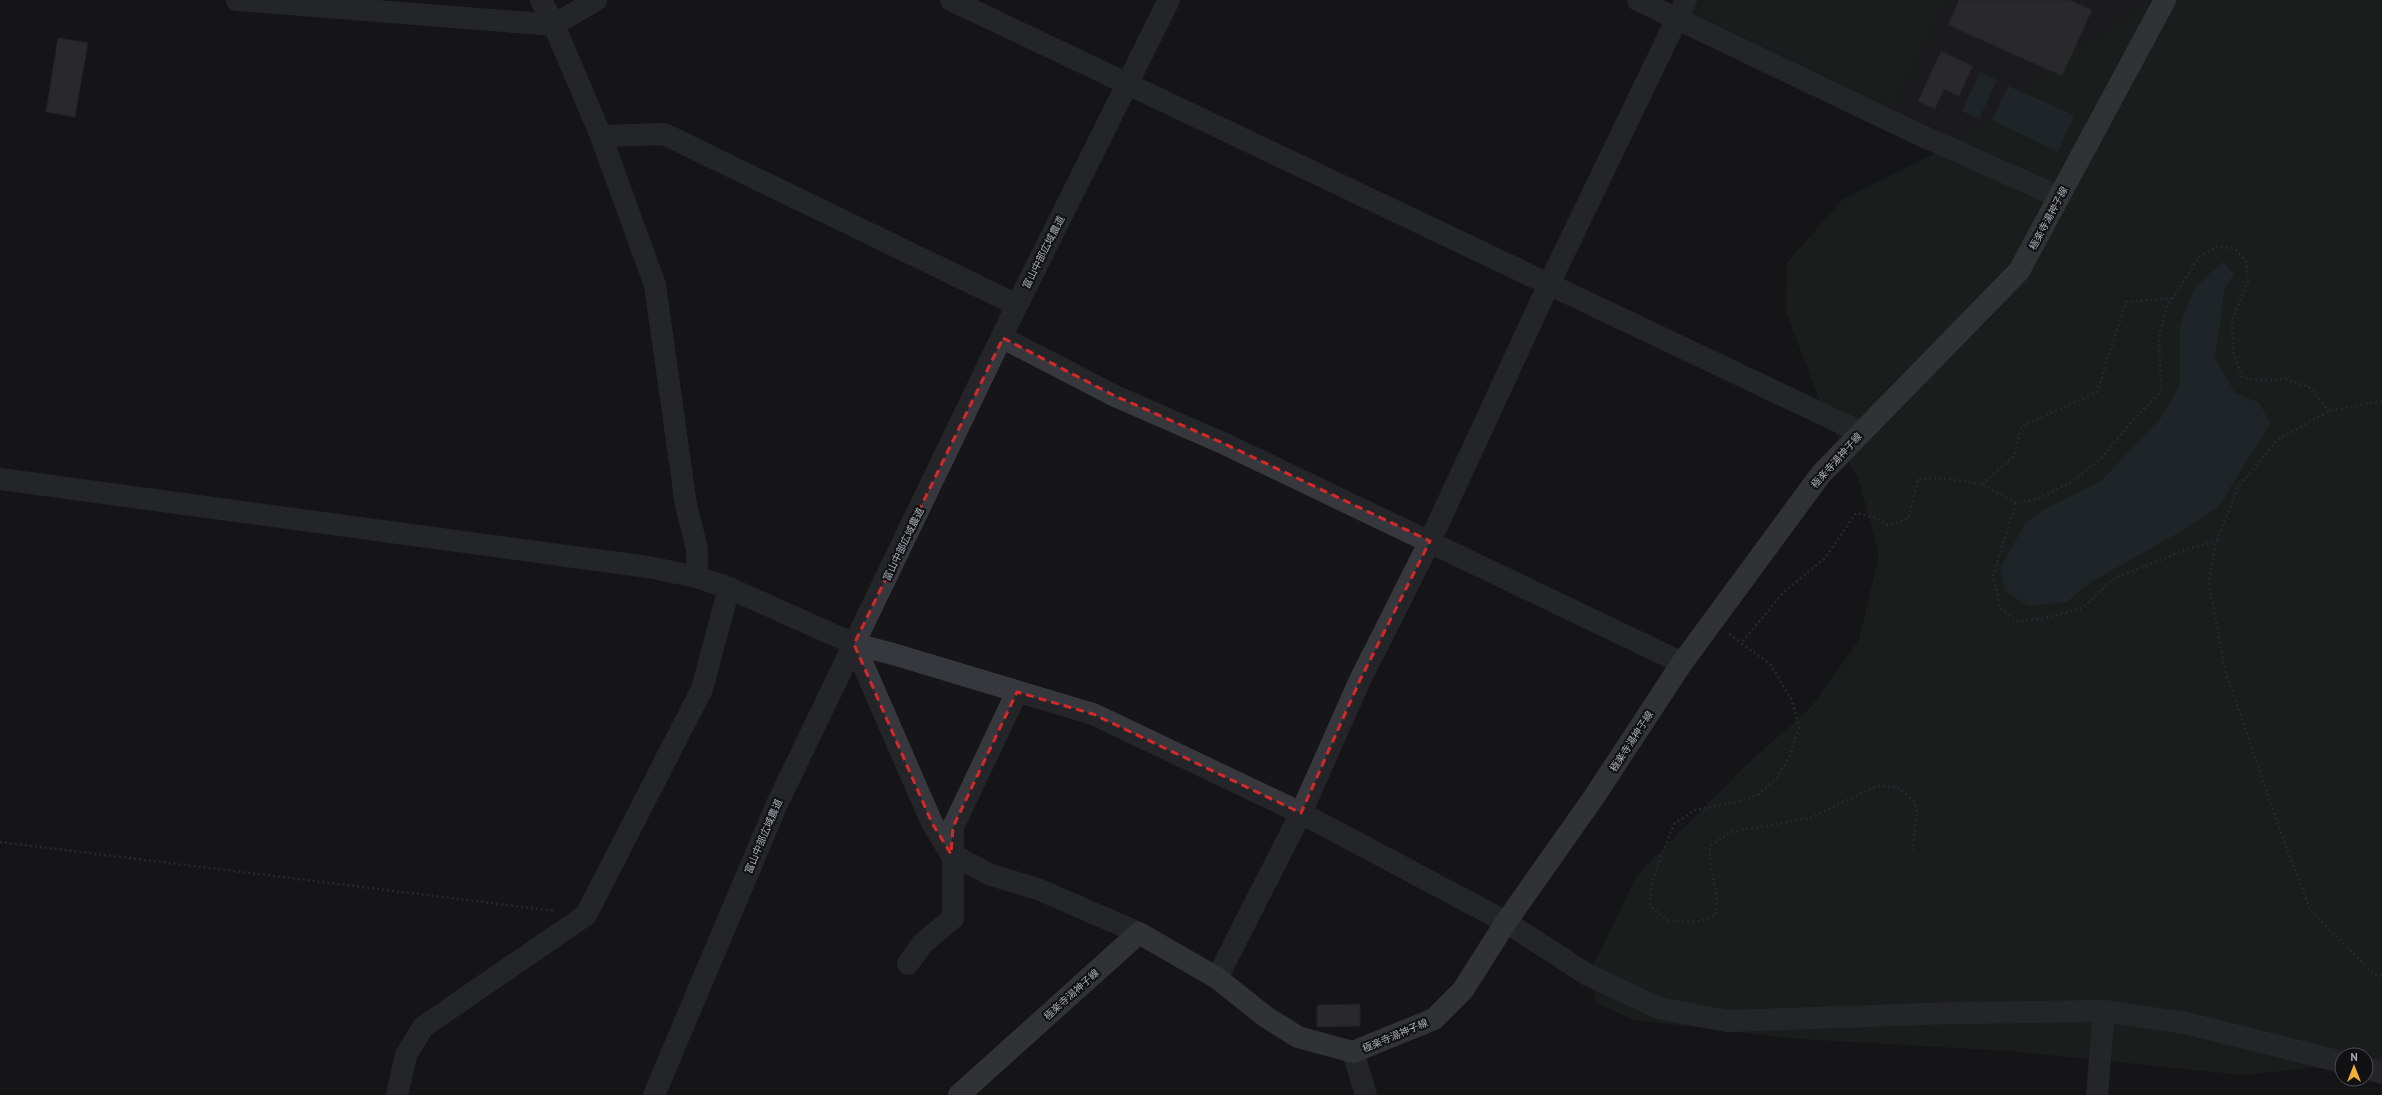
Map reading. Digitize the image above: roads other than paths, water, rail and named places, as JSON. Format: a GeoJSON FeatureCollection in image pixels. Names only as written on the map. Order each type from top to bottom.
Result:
{"type":"FeatureCollection","features":[{"type":"Feature","properties":{"kind":"main road","name":"極楽寺湯神子線"},"geometry":{"type":"LineString","coordinates":[[959,1095],[1139,933],[1218,978],[1266,1017],[1298,1037],[1353,1052],[1434,1019],[1463,990],[1506,922],[1594,797],[1682,663],[1821,474],[1860,432],[2019,271],[2165,0]]}},
{"type":"Feature","properties":{"kind":"street"},"geometry":{"type":"LineString","coordinates":[[237,0],[554,25],[596,0]]}},
{"type":"Feature","properties":{"kind":"street"},"geometry":{"type":"LineString","coordinates":[[541,0],[554,25],[600,136],[655,285],[686,506],[697,549],[697,577]]}},
{"type":"Feature","properties":{"kind":"street"},"geometry":{"type":"LineString","coordinates":[[951,0],[1860,432]]}},
{"type":"Feature","properties":{"kind":"street","name":"富山中部広域農道"},"geometry":{"type":"LineString","coordinates":[[654,1095],[777,804],[1017,305],[1169,0]]}},
{"type":"Feature","properties":{"kind":"street"},"geometry":{"type":"LineString","coordinates":[[1638,0],[1681,9],[1909,129],[2059,198]]}},
{"type":"Feature","properties":{"kind":"street"},"geometry":{"type":"LineString","coordinates":[[1218,978],[1301,813],[1360,680],[1430,541],[1681,9]]}},
{"type":"Feature","properties":{"kind":"street"},"geometry":{"type":"LineString","coordinates":[[600,136],[664,134],[1017,305]]}},
{"type":"Feature","properties":{"kind":"street"},"geometry":{"type":"LineString","coordinates":[[1002,338],[1115,396],[1225,444],[1682,663]]}},
{"type":"Feature","properties":{"kind":"street"},"geometry":{"type":"LineString","coordinates":[[0,479],[648,568],[697,577],[729,588],[854,644],[893,654],[1093,714],[1301,813],[1506,922],[1588,975],[1659,1008],[1727,1021],[1947,1013],[2104,1011],[2185,1023],[2334,1060]]}},
{"type":"Feature","properties":{"kind":"street"},"geometry":{"type":"LineString","coordinates":[[397,1095],[406,1055],[423,1027],[586,915],[702,689],[729,588]]}},
{"type":"Feature","properties":{"kind":"street"},"geometry":{"type":"LineString","coordinates":[[854,644],[932,822],[951,854],[991,874],[1038,889],[1139,933]]}},
{"type":"Feature","properties":{"kind":"street"},"geometry":{"type":"LineString","coordinates":[[908,964],[922,944],[953,918],[951,854],[953,827],[1017,692]]}},
{"type":"Feature","properties":{"kind":"street"},"geometry":{"type":"LineString","coordinates":[[2097,1095],[2104,1011]]}},
{"type":"Feature","properties":{"kind":"street"},"geometry":{"type":"LineString","coordinates":[[1353,1052],[1366,1095]]}}]}
